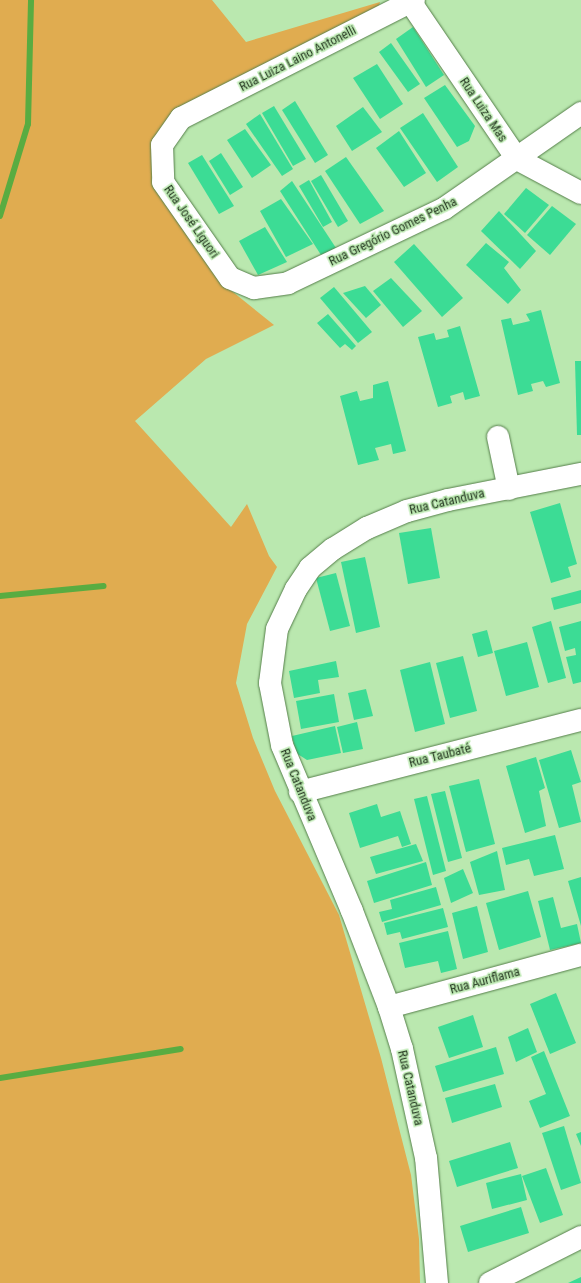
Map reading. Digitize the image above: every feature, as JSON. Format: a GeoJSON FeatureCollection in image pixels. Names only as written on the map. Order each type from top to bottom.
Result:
{"type":"FeatureCollection","features":[{"type":"Feature","properties":{"kind":"street","name":"Rua Luiza Laino Antonelli"},"geometry":{"type":"LineString","coordinates":[[181,118],[411,1]]}},
{"type":"Feature","properties":{"kind":"street","name":"Rua Luiza Mas"},"geometry":{"type":"LineString","coordinates":[[411,1],[516,159],[581,193]]}},
{"type":"Feature","properties":{"kind":"street","name":"Rua Gregório Gomes Penha"},"geometry":{"type":"LineString","coordinates":[[254,288],[288,283],[445,208],[581,113]]}},
{"type":"Feature","properties":{"kind":"street","name":"Rua José Liguori"},"geometry":{"type":"LineString","coordinates":[[181,118],[162,145],[163,182],[230,278],[254,288]]}},
{"type":"Feature","properties":{"kind":"street"},"geometry":{"type":"LineString","coordinates":[[498,437],[509,488]]}},
{"type":"Feature","properties":{"kind":"street","name":"Rua Catanduva"},"geometry":{"type":"LineString","coordinates":[[437,1283],[426,1158],[402,1049],[389,1007],[352,911],[300,792],[282,745],[270,683],[277,629],[296,589],[310,568],[344,542],[407,511],[509,488],[581,474]]}},
{"type":"Feature","properties":{"kind":"street","name":"Rua Taubaté"},"geometry":{"type":"LineString","coordinates":[[300,792],[581,720]]}},
{"type":"Feature","properties":{"kind":"street","name":"Rua Auriflama"},"geometry":{"type":"LineString","coordinates":[[389,1007],[581,956]]}},
{"type":"Feature","properties":{"kind":"street"},"geometry":{"type":"LineString","coordinates":[[490,1283],[581,1237]]}},
{"type":"Feature","properties":{"kind":"shaded area"},"geometry":{"type":"Polygon","coordinates":[[[0,0],[212,0],[246,42],[380,2],[377,12],[177,113],[154,179],[223,284],[274,325],[206,359],[135,421],[231,527],[247,504],[269,556],[277,567],[247,624],[236,683],[253,738],[275,791],[339,915],[381,1058],[411,1175],[419,1239],[420,1283],[0,1283],[0,0]]]}},
{"type":"Feature","properties":{"kind":"building"},"geometry":{"type":"Polygon","coordinates":[[[413,27],[444,75],[426,87],[396,39],[413,27]]]}},
{"type":"Feature","properties":{"kind":"building"},"geometry":{"type":"Polygon","coordinates":[[[391,43],[420,84],[408,92],[379,52],[391,43]]]}},
{"type":"Feature","properties":{"kind":"building"},"geometry":{"type":"Polygon","coordinates":[[[377,64],[403,104],[380,119],[353,78],[377,64]]]}},
{"type":"Feature","properties":{"kind":"building"},"geometry":{"type":"Polygon","coordinates":[[[445,85],[475,126],[469,141],[457,147],[424,98],[445,85]]]}},
{"type":"Feature","properties":{"kind":"building"},"geometry":{"type":"Polygon","coordinates":[[[295,101],[328,155],[315,163],[282,110],[295,101]]]}},
{"type":"Feature","properties":{"kind":"building"},"geometry":{"type":"Polygon","coordinates":[[[274,106],[306,159],[293,166],[262,113],[274,106]]]}},
{"type":"Feature","properties":{"kind":"building"},"geometry":{"type":"Polygon","coordinates":[[[363,107],[382,132],[352,151],[336,126],[363,107]]]}},
{"type":"Feature","properties":{"kind":"building"},"geometry":{"type":"Polygon","coordinates":[[[423,113],[458,167],[437,182],[400,128],[423,113]]]}},
{"type":"Feature","properties":{"kind":"building"},"geometry":{"type":"Polygon","coordinates":[[[260,114],[293,169],[282,176],[246,124],[260,114]]]}},
{"type":"Feature","properties":{"kind":"building"},"geometry":{"type":"Polygon","coordinates":[[[245,129],[271,165],[252,178],[227,140],[245,129]]]}},
{"type":"Feature","properties":{"kind":"building"},"geometry":{"type":"Polygon","coordinates":[[[399,131],[426,173],[404,187],[376,148],[399,131]]]}},
{"type":"Feature","properties":{"kind":"building"},"geometry":{"type":"Polygon","coordinates":[[[221,153],[243,187],[230,195],[209,161],[221,153]]]}},
{"type":"Feature","properties":{"kind":"building"},"geometry":{"type":"Polygon","coordinates":[[[202,155],[234,206],[219,214],[188,163],[202,155]]]}},
{"type":"Feature","properties":{"kind":"building"},"geometry":{"type":"Polygon","coordinates":[[[346,157],[384,211],[360,224],[325,171],[346,157]]]}},
{"type":"Feature","properties":{"kind":"building"},"geometry":{"type":"Polygon","coordinates":[[[321,175],[348,221],[338,227],[311,181],[321,175]]]}},
{"type":"Feature","properties":{"kind":"building"},"geometry":{"type":"Polygon","coordinates":[[[309,180],[332,222],[323,227],[299,186],[309,180]]]}},
{"type":"Feature","properties":{"kind":"building"},"geometry":{"type":"Polygon","coordinates":[[[292,181],[336,248],[321,255],[280,191],[292,181]]]}},
{"type":"Feature","properties":{"kind":"building"},"geometry":{"type":"Polygon","coordinates":[[[526,188],[549,205],[525,233],[504,214],[526,188]]]}},
{"type":"Feature","properties":{"kind":"building"},"geometry":{"type":"Polygon","coordinates":[[[281,199],[313,244],[286,257],[260,211],[281,199]]]}},
{"type":"Feature","properties":{"kind":"building"},"geometry":{"type":"Polygon","coordinates":[[[552,206],[576,224],[550,255],[527,235],[552,206]]]}},
{"type":"Feature","properties":{"kind":"building"},"geometry":{"type":"Polygon","coordinates":[[[499,211],[536,251],[520,269],[481,231],[499,211]]]}},
{"type":"Feature","properties":{"kind":"building"},"geometry":{"type":"Polygon","coordinates":[[[265,227],[287,262],[258,275],[239,241],[265,227]]]}},
{"type":"Feature","properties":{"kind":"building"},"geometry":{"type":"Polygon","coordinates":[[[486,243],[509,262],[504,268],[521,290],[508,304],[466,265],[486,243]]]}},
{"type":"Feature","properties":{"kind":"building"},"geometry":{"type":"Polygon","coordinates":[[[414,244],[463,298],[442,317],[394,262],[414,244]]]}},
{"type":"Feature","properties":{"kind":"building"},"geometry":{"type":"Polygon","coordinates":[[[391,278],[422,311],[403,327],[373,291],[391,278]]]}},
{"type":"Feature","properties":{"kind":"building"},"geometry":{"type":"Polygon","coordinates":[[[365,286],[381,305],[366,318],[343,293],[365,286]]]}},
{"type":"Feature","properties":{"kind":"building"},"geometry":{"type":"Polygon","coordinates":[[[334,287],[372,332],[358,343],[320,298],[334,287]]]}},
{"type":"Feature","properties":{"kind":"building"},"geometry":{"type":"Polygon","coordinates":[[[541,310],[560,383],[546,387],[543,381],[531,384],[533,391],[518,395],[501,320],[511,318],[513,325],[530,321],[526,314],[541,310]]]}},
{"type":"Feature","properties":{"kind":"building"},"geometry":{"type":"Polygon","coordinates":[[[328,314],[356,346],[352,350],[345,344],[340,348],[317,323],[328,314]]]}},
{"type":"Feature","properties":{"kind":"building"},"geometry":{"type":"Polygon","coordinates":[[[460,326],[480,396],[465,400],[463,392],[450,396],[452,403],[438,407],[418,337],[434,333],[436,340],[449,337],[447,330],[460,326]]]}},
{"type":"Feature","properties":{"kind":"building"},"geometry":{"type":"Polygon","coordinates":[[[575,361],[581,361],[581,435],[577,435],[575,361]]]}},
{"type":"Feature","properties":{"kind":"building"},"geometry":{"type":"Polygon","coordinates":[[[388,381],[406,451],[393,454],[391,444],[375,448],[379,460],[358,465],[340,396],[357,391],[360,401],[373,398],[373,385],[388,381]]]}},
{"type":"Feature","properties":{"kind":"building"},"geometry":{"type":"Polygon","coordinates":[[[560,503],[577,564],[568,567],[571,577],[551,583],[530,512],[560,503]]]}},
{"type":"Feature","properties":{"kind":"building"},"geometry":{"type":"Polygon","coordinates":[[[431,528],[440,578],[408,584],[399,533],[431,528]]]}},
{"type":"Feature","properties":{"kind":"building"},"geometry":{"type":"Polygon","coordinates":[[[365,557],[380,627],[356,633],[341,562],[365,557]]]}},
{"type":"Feature","properties":{"kind":"building"},"geometry":{"type":"Polygon","coordinates":[[[336,573],[350,626],[330,631],[316,578],[336,573]]]}},
{"type":"Feature","properties":{"kind":"building"},"geometry":{"type":"Polygon","coordinates":[[[581,590],[581,603],[554,610],[551,598],[581,590]]]}},
{"type":"Feature","properties":{"kind":"building"},"geometry":{"type":"Polygon","coordinates":[[[551,621],[566,678],[548,683],[532,627],[551,621]]]}},
{"type":"Feature","properties":{"kind":"building"},"geometry":{"type":"Polygon","coordinates":[[[581,621],[581,682],[573,684],[566,657],[576,655],[575,648],[565,651],[559,627],[581,621]]]}},
{"type":"Feature","properties":{"kind":"building"},"geometry":{"type":"Polygon","coordinates":[[[487,630],[493,653],[478,657],[472,634],[487,630]]]}},
{"type":"Feature","properties":{"kind":"building"},"geometry":{"type":"Polygon","coordinates":[[[527,642],[539,687],[506,696],[494,651],[527,642]]]}},
{"type":"Feature","properties":{"kind":"building"},"geometry":{"type":"Polygon","coordinates":[[[463,656],[477,711],[450,718],[436,663],[463,656]]]}},
{"type":"Feature","properties":{"kind":"building"},"geometry":{"type":"Polygon","coordinates":[[[336,661],[339,677],[318,680],[320,693],[294,698],[289,671],[336,661]]]}},
{"type":"Feature","properties":{"kind":"building"},"geometry":{"type":"Polygon","coordinates":[[[430,662],[445,724],[415,732],[400,670],[430,662]]]}},
{"type":"Feature","properties":{"kind":"building"},"geometry":{"type":"Polygon","coordinates":[[[366,689],[373,716],[354,720],[348,693],[366,689]]]}},
{"type":"Feature","properties":{"kind":"building"},"geometry":{"type":"Polygon","coordinates":[[[334,694],[339,722],[301,729],[296,701],[334,694]]]}},
{"type":"Feature","properties":{"kind":"building"},"geometry":{"type":"Polygon","coordinates":[[[357,722],[363,749],[343,753],[337,727],[357,722]]]}},
{"type":"Feature","properties":{"kind":"building"},"geometry":{"type":"Polygon","coordinates":[[[335,726],[341,753],[307,760],[296,753],[292,736],[335,726]]]}},
{"type":"Feature","properties":{"kind":"building"},"geometry":{"type":"Polygon","coordinates":[[[571,750],[581,782],[572,785],[581,822],[559,828],[539,760],[571,750]]]}},
{"type":"Feature","properties":{"kind":"building"},"geometry":{"type":"Polygon","coordinates":[[[536,757],[545,788],[539,791],[546,826],[525,833],[506,766],[536,757]]]}},
{"type":"Feature","properties":{"kind":"building"},"geometry":{"type":"Polygon","coordinates":[[[479,779],[495,844],[466,852],[449,786],[479,779]]]}},
{"type":"Feature","properties":{"kind":"building"},"geometry":{"type":"Polygon","coordinates":[[[445,791],[462,858],[448,862],[431,794],[445,791]]]}},
{"type":"Feature","properties":{"kind":"building"},"geometry":{"type":"Polygon","coordinates":[[[427,796],[446,871],[433,875],[414,799],[427,796]]]}},
{"type":"Feature","properties":{"kind":"building"},"geometry":{"type":"Polygon","coordinates":[[[377,804],[381,817],[400,811],[411,844],[402,847],[398,836],[360,848],[349,813],[377,804]]]}},
{"type":"Feature","properties":{"kind":"building"},"geometry":{"type":"Polygon","coordinates":[[[555,835],[564,869],[534,876],[529,859],[506,865],[502,848],[555,835]]]}},
{"type":"Feature","properties":{"kind":"building"},"geometry":{"type":"Polygon","coordinates":[[[416,844],[423,861],[376,874],[370,857],[416,844]]]}},
{"type":"Feature","properties":{"kind":"building"},"geometry":{"type":"Polygon","coordinates":[[[497,851],[505,890],[479,895],[470,862],[497,851]]]}},
{"type":"Feature","properties":{"kind":"building"},"geometry":{"type":"Polygon","coordinates":[[[426,862],[432,885],[374,903],[367,881],[426,862]]]}},
{"type":"Feature","properties":{"kind":"building"},"geometry":{"type":"Polygon","coordinates":[[[463,869],[473,893],[451,903],[444,878],[463,869]]]}},
{"type":"Feature","properties":{"kind":"building"},"geometry":{"type":"Polygon","coordinates":[[[581,877],[581,926],[568,881],[581,877]]]}},
{"type":"Feature","properties":{"kind":"building"},"geometry":{"type":"Polygon","coordinates":[[[436,887],[441,905],[382,922],[379,912],[392,909],[390,900],[436,887]]]}},
{"type":"Feature","properties":{"kind":"building"},"geometry":{"type":"Polygon","coordinates":[[[528,891],[541,937],[499,950],[486,903],[528,891]]]}},
{"type":"Feature","properties":{"kind":"building"},"geometry":{"type":"Polygon","coordinates":[[[553,897],[561,928],[577,924],[581,943],[550,950],[538,901],[553,897]]]}},
{"type":"Feature","properties":{"kind":"building"},"geometry":{"type":"Polygon","coordinates":[[[477,906],[488,952],[463,959],[452,913],[477,906]]]}},
{"type":"Feature","properties":{"kind":"building"},"geometry":{"type":"Polygon","coordinates":[[[443,908],[448,927],[402,939],[400,932],[387,935],[384,923],[443,908]]]}},
{"type":"Feature","properties":{"kind":"building"},"geometry":{"type":"Polygon","coordinates":[[[448,931],[457,969],[441,973],[438,961],[405,968],[399,943],[448,931]]]}},
{"type":"Feature","properties":{"kind":"building"},"geometry":{"type":"Polygon","coordinates":[[[556,993],[576,1043],[550,1054],[530,1004],[556,993]]]}},
{"type":"Feature","properties":{"kind":"building"},"geometry":{"type":"Polygon","coordinates":[[[473,1015],[483,1047],[449,1058],[438,1027],[473,1015]]]}},
{"type":"Feature","properties":{"kind":"building"},"geometry":{"type":"Polygon","coordinates":[[[528,1028],[537,1052],[516,1062],[508,1037],[528,1028]]]}},
{"type":"Feature","properties":{"kind":"building"},"geometry":{"type":"Polygon","coordinates":[[[496,1047],[504,1074],[443,1092],[435,1066],[496,1047]]]}},
{"type":"Feature","properties":{"kind":"building"},"geometry":{"type":"Polygon","coordinates":[[[544,1051],[570,1116],[540,1128],[529,1101],[546,1094],[531,1057],[544,1051]]]}},
{"type":"Feature","properties":{"kind":"building"},"geometry":{"type":"Polygon","coordinates":[[[495,1084],[502,1107],[452,1123],[445,1098],[495,1084]]]}},
{"type":"Feature","properties":{"kind":"building"},"geometry":{"type":"Polygon","coordinates":[[[564,1126],[581,1183],[561,1190],[542,1133],[564,1126]]]}},
{"type":"Feature","properties":{"kind":"building"},"geometry":{"type":"Polygon","coordinates":[[[581,1132],[581,1146],[576,1134],[581,1132]]]}},
{"type":"Feature","properties":{"kind":"building"},"geometry":{"type":"Polygon","coordinates":[[[510,1142],[518,1168],[457,1187],[449,1161],[510,1142]]]}},
{"type":"Feature","properties":{"kind":"building"},"geometry":{"type":"Polygon","coordinates":[[[546,1168],[563,1215],[540,1223],[522,1176],[546,1168]]]}},
{"type":"Feature","properties":{"kind":"building"},"geometry":{"type":"Polygon","coordinates":[[[521,1174],[527,1200],[492,1209],[486,1183],[521,1174]]]}},
{"type":"Feature","properties":{"kind":"building"},"geometry":{"type":"Polygon","coordinates":[[[521,1207],[529,1233],[468,1252],[460,1226],[521,1207]]]}},
{"type":"Feature","properties":{"kind":"building"},"geometry":{"type":"Polygon","coordinates":[[[581,1277],[581,1283],[568,1283],[581,1277]]]}},
{"type":"Feature","properties":{"kind":"waterway"},"geometry":{"type":"LineString","coordinates":[[0,216],[28,124],[31,0]]}},
{"type":"Feature","properties":{"kind":"waterway"},"geometry":{"type":"LineString","coordinates":[[0,596],[104,586]]}},
{"type":"Feature","properties":{"kind":"waterway"},"geometry":{"type":"LineString","coordinates":[[0,1078],[181,1049]]}}]}
